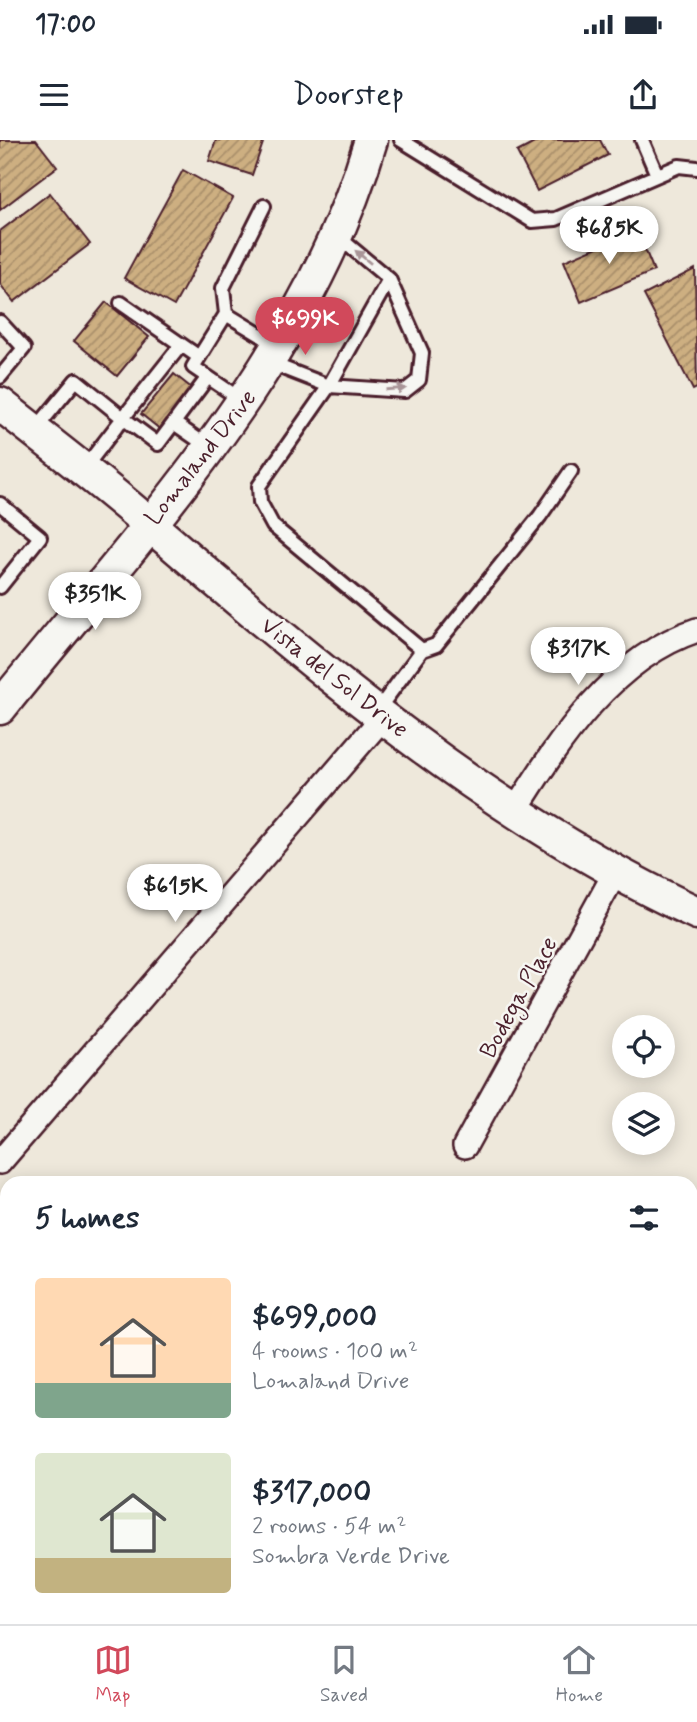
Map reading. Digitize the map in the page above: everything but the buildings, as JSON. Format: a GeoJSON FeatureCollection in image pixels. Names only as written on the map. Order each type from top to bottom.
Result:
{"type":"FeatureCollection","features":[{"type":"Feature","properties":{"kind":"main road","name":"Lomaland Drive"},"geometry":{"type":"LineString","coordinates":[[0,708],[245,402],[303,307],[361,176],[371,140]]}},
{"type":"Feature","properties":{"kind":"main road","name":"Vista del Sol Drive"},"geometry":{"type":"LineString","coordinates":[[0,404],[149,523],[213,581],[381,713],[515,811],[615,873],[697,913]]}},
{"type":"Feature","properties":{"kind":"street"},"geometry":{"type":"LineString","coordinates":[[515,811],[554,753],[617,677],[647,652],[697,630]]}},
{"type":"Feature","properties":{"kind":"street"},"geometry":{"type":"LineString","coordinates":[[0,1161],[381,713]]}},
{"type":"Feature","properties":{"kind":"street","name":"Bodega Place"},"geometry":{"type":"LineString","coordinates":[[465,1146],[615,873]]}},
{"type":"Feature","properties":{"kind":"lane"},"geometry":{"type":"LineString","coordinates":[[401,140],[532,221],[556,219],[679,166],[696,170]]}},
{"type":"Feature","properties":{"kind":"lane"},"geometry":{"type":"LineString","coordinates":[[642,140],[657,175]]}},
{"type":"Feature","properties":{"kind":"lane"},"geometry":{"type":"LineString","coordinates":[[245,402],[193,367],[226,314],[222,288],[264,206]]}},
{"type":"Feature","properties":{"kind":"lane"},"geometry":{"type":"LineString","coordinates":[[226,314],[275,355],[329,386],[405,391],[419,380],[422,353],[389,279],[336,235]]}},
{"type":"Feature","properties":{"kind":"lane"},"geometry":{"type":"LineString","coordinates":[[389,279],[329,386],[259,486],[260,502],[273,526],[422,650]]}},
{"type":"Feature","properties":{"kind":"lane"},"geometry":{"type":"LineString","coordinates":[[121,303],[199,357]]}},
{"type":"Feature","properties":{"kind":"lane"},"geometry":{"type":"LineString","coordinates":[[0,322],[24,348],[0,377]]}},
{"type":"Feature","properties":{"kind":"lane"},"geometry":{"type":"LineString","coordinates":[[83,470],[123,418],[150,393],[181,345]]}},
{"type":"Feature","properties":{"kind":"lane"},"geometry":{"type":"LineString","coordinates":[[34,431],[76,380],[158,444],[208,377]]}},
{"type":"Feature","properties":{"kind":"lane"},"geometry":{"type":"LineString","coordinates":[[176,417],[210,448]]}},
{"type":"Feature","properties":{"kind":"lane"},"geometry":{"type":"LineString","coordinates":[[381,713],[422,650],[436,645],[540,516],[571,471]]}},
{"type":"Feature","properties":{"kind":"lane"},"geometry":{"type":"LineString","coordinates":[[0,504],[40,537],[0,587]]}}]}
